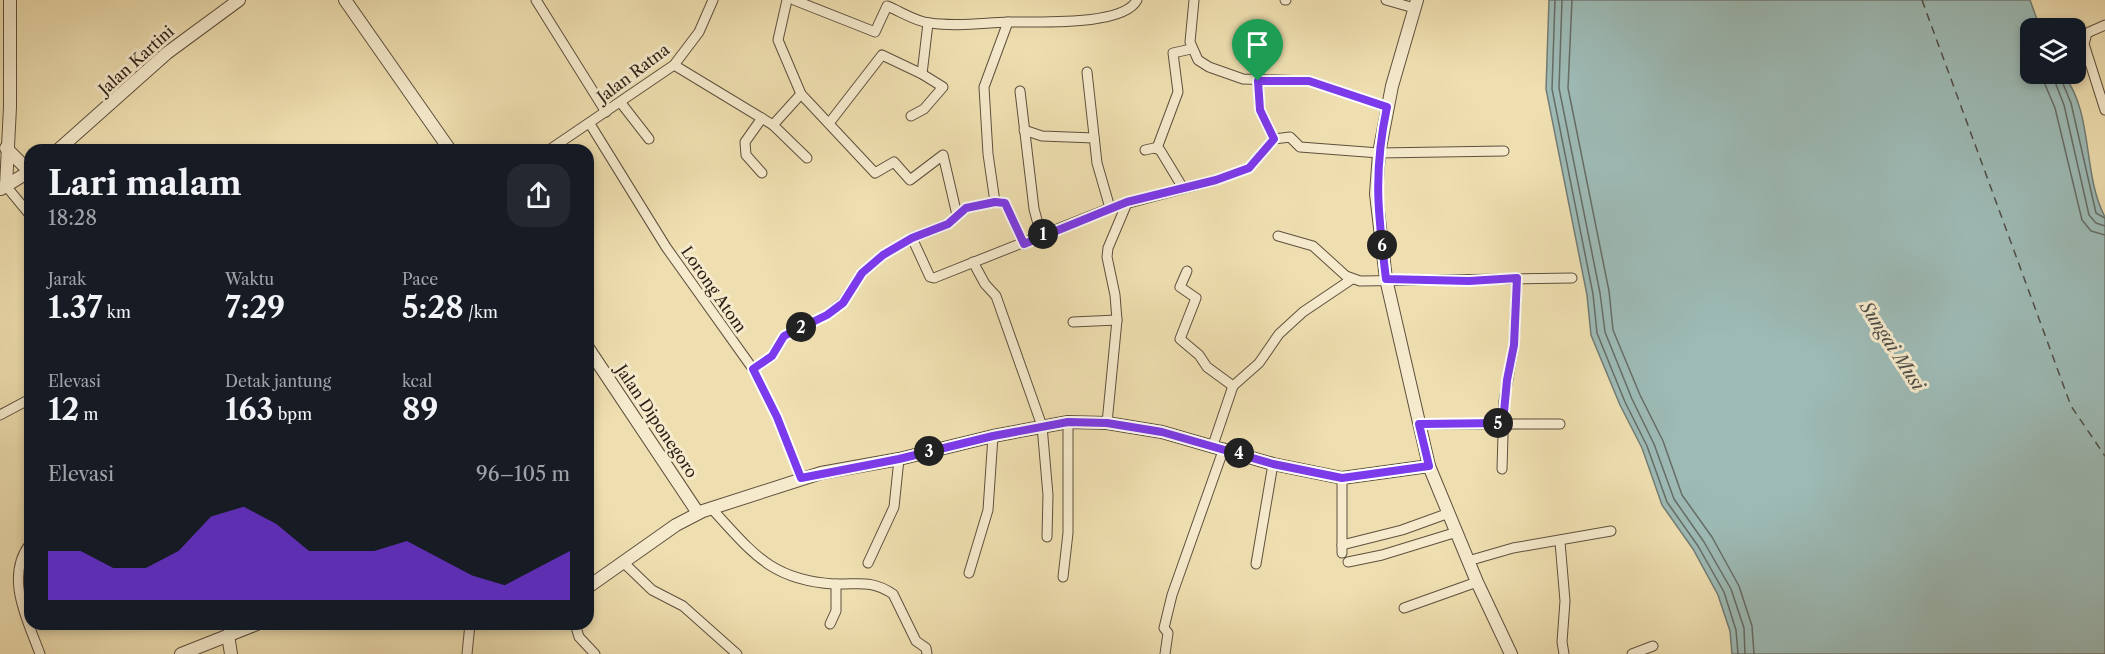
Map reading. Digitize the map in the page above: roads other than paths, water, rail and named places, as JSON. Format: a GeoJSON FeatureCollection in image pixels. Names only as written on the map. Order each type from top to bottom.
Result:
{"type":"FeatureCollection","features":[{"type":"Feature","properties":{"kind":"street"},"geometry":{"type":"LineString","coordinates":[[10,0],[10,107],[3,188],[24,209]]}},
{"type":"Feature","properties":{"kind":"street","name":"Jalan Kartini"},"geometry":{"type":"LineString","coordinates":[[65,144],[167,53],[239,0]]}},
{"type":"Feature","properties":{"kind":"street"},"geometry":{"type":"LineString","coordinates":[[345,0],[446,144]]}},
{"type":"Feature","properties":{"kind":"street"},"geometry":{"type":"LineString","coordinates":[[536,0],[606,112]]}},
{"type":"Feature","properties":{"kind":"street","name":"Jalan Ratna"},"geometry":{"type":"LineString","coordinates":[[558,144],[674,65],[699,32],[713,0]]}},
{"type":"Feature","properties":{"kind":"street"},"geometry":{"type":"LineString","coordinates":[[787,0],[778,40],[801,94],[876,173],[894,162],[910,180],[943,155],[957,215]]}},
{"type":"Feature","properties":{"kind":"street"},"geometry":{"type":"LineString","coordinates":[[794,0],[875,32],[887,6],[928,23],[1087,21],[1134,5],[1137,0]]}},
{"type":"Feature","properties":{"kind":"street"},"geometry":{"type":"LineString","coordinates":[[1194,0],[1191,49],[1198,60],[1216,71],[1258,81],[1309,81],[1387,107]]}},
{"type":"Feature","properties":{"kind":"street"},"geometry":{"type":"LineString","coordinates":[[1386,0],[1415,4],[1387,107],[1379,153],[1376,194],[1386,279],[1429,466],[1477,582],[1511,654]]}},
{"type":"Feature","properties":{"kind":"street"},"geometry":{"type":"LineString","coordinates":[[995,202],[988,154],[984,87],[1008,22]]}},
{"type":"Feature","properties":{"kind":"street"},"geometry":{"type":"LineString","coordinates":[[922,74],[928,23]]}},
{"type":"Feature","properties":{"kind":"street"},"geometry":{"type":"LineString","coordinates":[[2105,25],[2087,33],[2084,44],[2105,110]]}},
{"type":"Feature","properties":{"kind":"street"},"geometry":{"type":"LineString","coordinates":[[1157,148],[1178,92],[1173,53],[1191,49]]}},
{"type":"Feature","properties":{"kind":"street"},"geometry":{"type":"LineString","coordinates":[[830,122],[882,55],[943,87],[924,109],[911,116]]}},
{"type":"Feature","properties":{"kind":"street"},"geometry":{"type":"LineString","coordinates":[[674,65],[773,125],[807,158]]}},
{"type":"Feature","properties":{"kind":"street"},"geometry":{"type":"LineString","coordinates":[[1087,72],[1097,163],[1110,208]]}},
{"type":"Feature","properties":{"kind":"street"},"geometry":{"type":"LineString","coordinates":[[1258,81],[1260,110],[1274,139]]}},
{"type":"Feature","properties":{"kind":"street"},"geometry":{"type":"LineString","coordinates":[[1020,91],[1034,208],[1041,235]]}},
{"type":"Feature","properties":{"kind":"street"},"geometry":{"type":"LineString","coordinates":[[773,125],[801,94]]}},
{"type":"Feature","properties":{"kind":"street"},"geometry":{"type":"LineString","coordinates":[[621,103],[649,139]]}},
{"type":"Feature","properties":{"kind":"street"},"geometry":{"type":"LineString","coordinates":[[762,118],[747,137],[745,147],[746,156],[762,173]]}},
{"type":"Feature","properties":{"kind":"street","name":"Lorong Atom"},"geometry":{"type":"LineString","coordinates":[[590,124],[660,237],[753,369],[777,417],[801,478]]}},
{"type":"Feature","properties":{"kind":"street"},"geometry":{"type":"LineString","coordinates":[[1024,130],[1041,136],[1094,138]]}},
{"type":"Feature","properties":{"kind":"street"},"geometry":{"type":"LineString","coordinates":[[912,238],[931,278],[1024,244],[1041,235],[1127,202],[1216,180],[1251,167],[1274,139],[1290,137],[1300,147],[1379,153],[1504,151]]}},
{"type":"Feature","properties":{"kind":"street"},"geometry":{"type":"LineString","coordinates":[[6,148],[24,165]]}},
{"type":"Feature","properties":{"kind":"street"},"geometry":{"type":"LineString","coordinates":[[1145,150],[1157,148]]}},
{"type":"Feature","properties":{"kind":"street"},"geometry":{"type":"LineString","coordinates":[[1157,148],[1169,162],[1183,188]]}},
{"type":"Feature","properties":{"kind":"street"},"geometry":{"type":"LineString","coordinates":[[3,188],[24,175]]}},
{"type":"Feature","properties":{"kind":"street"},"geometry":{"type":"LineString","coordinates":[[753,369],[772,356],[784,336],[827,315],[843,303],[870,265],[912,238],[948,224],[966,208],[995,202],[1005,203],[1024,244]]}},
{"type":"Feature","properties":{"kind":"street"},"geometry":{"type":"LineString","coordinates":[[1107,423],[1117,321],[1107,248],[1127,202]]}},
{"type":"Feature","properties":{"kind":"street"},"geometry":{"type":"LineString","coordinates":[[1278,236],[1313,246],[1352,279]]}},
{"type":"Feature","properties":{"kind":"street"},"geometry":{"type":"LineString","coordinates":[[973,262],[985,284],[996,296],[1042,426],[1048,495],[1047,537]]}},
{"type":"Feature","properties":{"kind":"street"},"geometry":{"type":"LineString","coordinates":[[1187,271],[1180,287],[1196,298],[1180,339],[1199,355],[1208,367],[1233,386]]}},
{"type":"Feature","properties":{"kind":"street"},"geometry":{"type":"LineString","coordinates":[[1502,469],[1503,423],[1507,380],[1514,345],[1517,278]]}},
{"type":"Feature","properties":{"kind":"street"},"geometry":{"type":"LineString","coordinates":[[1165,654],[1168,633],[1164,628],[1172,596],[1219,446],[1233,386],[1259,363],[1279,334],[1314,302],[1352,279],[1469,281],[1572,278]]}},
{"type":"Feature","properties":{"kind":"street"},"geometry":{"type":"LineString","coordinates":[[1073,322],[1117,321]]}},
{"type":"Feature","properties":{"kind":"street","name":"Jalan Diponegoro"},"geometry":{"type":"LineString","coordinates":[[594,356],[704,511]]}},
{"type":"Feature","properties":{"kind":"street"},"geometry":{"type":"LineString","coordinates":[[0,414],[24,402]]}},
{"type":"Feature","properties":{"kind":"street"},"geometry":{"type":"LineString","coordinates":[[1063,577],[1068,533],[1068,422]]}},
{"type":"Feature","properties":{"kind":"street"},"geometry":{"type":"LineString","coordinates":[[594,583],[676,525],[704,511],[801,478],[1068,422],[1107,423],[1219,446],[1273,464],[1342,478],[1429,466]]}},
{"type":"Feature","properties":{"kind":"street"},"geometry":{"type":"LineString","coordinates":[[1419,424],[1560,424]]}},
{"type":"Feature","properties":{"kind":"street"},"geometry":{"type":"LineString","coordinates":[[969,573],[988,510],[993,436]]}},
{"type":"Feature","properties":{"kind":"street"},"geometry":{"type":"LineString","coordinates":[[868,563],[894,507],[899,459]]}},
{"type":"Feature","properties":{"kind":"street"},"geometry":{"type":"LineString","coordinates":[[1256,564],[1273,464]]}},
{"type":"Feature","properties":{"kind":"street"},"geometry":{"type":"LineString","coordinates":[[1342,478],[1342,549],[1449,513]]}},
{"type":"Feature","properties":{"kind":"street"},"geometry":{"type":"LineString","coordinates":[[704,511],[771,568],[800,579],[836,584],[861,582],[893,594],[916,641],[926,648],[927,654]]}},
{"type":"Feature","properties":{"kind":"street"},"geometry":{"type":"LineString","coordinates":[[1468,561],[1513,548],[1560,542],[1611,531]]}},
{"type":"Feature","properties":{"kind":"street"},"geometry":{"type":"LineString","coordinates":[[1348,562],[1382,555],[1456,532]]}},
{"type":"Feature","properties":{"kind":"street"},"geometry":{"type":"LineString","coordinates":[[1560,542],[1565,601],[1562,642],[1564,654]]}},
{"type":"Feature","properties":{"kind":"street"},"geometry":{"type":"LineString","coordinates":[[24,558],[19,584],[24,613]]}},
{"type":"Feature","properties":{"kind":"street"},"geometry":{"type":"LineString","coordinates":[[624,563],[656,593],[683,606],[737,654]]}},
{"type":"Feature","properties":{"kind":"street"},"geometry":{"type":"LineString","coordinates":[[1404,608],[1477,582]]}},
{"type":"Feature","properties":{"kind":"street"},"geometry":{"type":"LineString","coordinates":[[830,624],[836,611],[836,584]]}},
{"type":"Feature","properties":{"kind":"street"},"geometry":{"type":"LineString","coordinates":[[31,630],[40,654]]}},
{"type":"Feature","properties":{"kind":"street"},"geometry":{"type":"LineString","coordinates":[[181,654],[241,630]]}},
{"type":"Feature","properties":{"kind":"street"},"geometry":{"type":"LineString","coordinates":[[467,654],[469,630]]}},
{"type":"Feature","properties":{"kind":"street"},"geometry":{"type":"LineString","coordinates":[[577,630],[579,637],[595,654]]}},
{"type":"Feature","properties":{"kind":"street"},"geometry":{"type":"LineString","coordinates":[[228,635],[231,654]]}},
{"type":"Feature","properties":{"kind":"street"},"geometry":{"type":"LineString","coordinates":[[1632,654],[1653,646]]}},
{"type":"Feature","properties":{"kind":"water","name":"Sungai Musi"},"geometry":{"type":"Polygon","coordinates":[[[1549,0],[2030,0],[2036,18],[2020,18],[2020,84],[2069,84],[2084,125],[2093,182],[2105,217],[2105,654],[1732,654],[1730,631],[1718,595],[1693,549],[1662,505],[1642,448],[1620,405],[1591,335],[1587,295],[1546,89],[1549,0]]]}}]}
